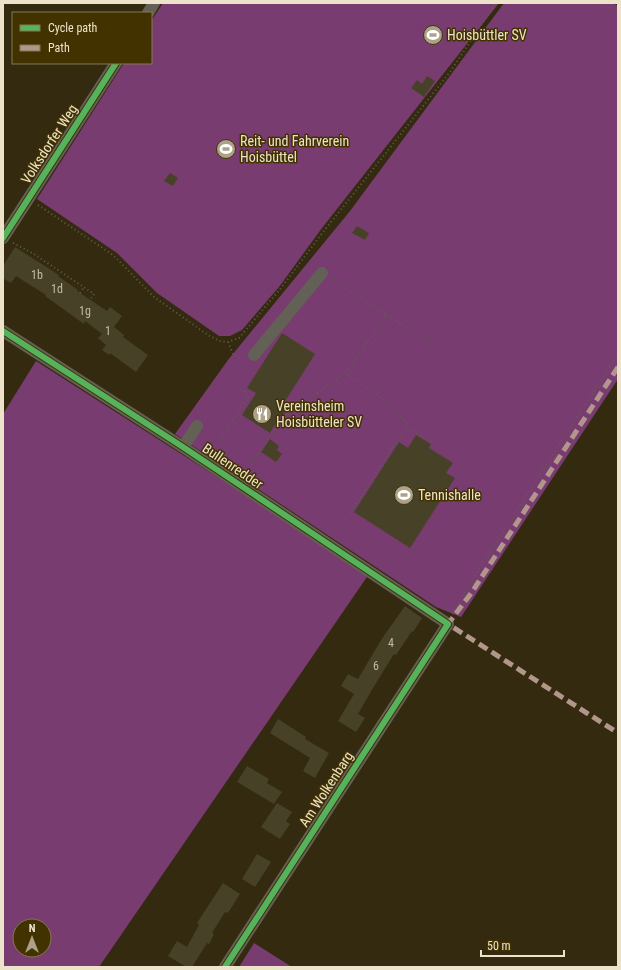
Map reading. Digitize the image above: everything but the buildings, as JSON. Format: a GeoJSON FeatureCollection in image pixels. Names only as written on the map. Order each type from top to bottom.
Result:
{"type":"FeatureCollection","features":[{"type":"Feature","properties":{"kind":"street"},"geometry":{"type":"LineString","coordinates":[[149,12],[154,3]]}},
{"type":"Feature","properties":{"kind":"street","name":"Volksdorfer Weg"},"geometry":{"type":"LineString","coordinates":[[3,237],[115,64]]}},
{"type":"Feature","properties":{"kind":"street"},"geometry":{"type":"LineString","coordinates":[[251,358],[322,273]]}},
{"type":"Feature","properties":{"kind":"street","name":"Bullenredder"},"geometry":{"type":"LineString","coordinates":[[3,331],[183,447],[448,624]]}},
{"type":"Feature","properties":{"kind":"street"},"geometry":{"type":"LineString","coordinates":[[183,447],[197,426]]}},
{"type":"Feature","properties":{"kind":"street","name":"Am Wolkenbarg"},"geometry":{"type":"LineString","coordinates":[[225,967],[448,624]]}},
{"type":"Feature","properties":{"kind":"path"},"geometry":{"type":"LineString","coordinates":[[29,198],[113,256],[154,297],[208,335],[219,341],[228,342],[238,338],[281,288],[320,236],[450,72],[496,3]]}},
{"type":"Feature","properties":{"kind":"path"},"geometry":{"type":"LineString","coordinates":[[602,3],[618,13]]}},
{"type":"Feature","properties":{"kind":"path"},"geometry":{"type":"LineString","coordinates":[[3,237],[34,254],[94,294],[90,300]]}},
{"type":"Feature","properties":{"kind":"path"},"geometry":{"type":"LineString","coordinates":[[322,273],[386,314]]}},
{"type":"Feature","properties":{"kind":"path"},"geometry":{"type":"LineString","coordinates":[[338,283],[437,347]]}},
{"type":"Feature","properties":{"kind":"path"},"geometry":{"type":"LineString","coordinates":[[80,293],[84,287]]}},
{"type":"Feature","properties":{"kind":"path"},"geometry":{"type":"LineString","coordinates":[[252,463],[281,421],[309,398],[345,373],[352,366],[386,314]]}},
{"type":"Feature","properties":{"kind":"path"},"geometry":{"type":"LineString","coordinates":[[228,342],[233,354],[251,358]]}},
{"type":"Feature","properties":{"kind":"path"},"geometry":{"type":"LineString","coordinates":[[448,624],[466,589],[618,354]]}},
{"type":"Feature","properties":{"kind":"path"},"geometry":{"type":"LineString","coordinates":[[343,524],[406,427],[406,422],[384,399],[345,373]]}},
{"type":"Feature","properties":{"kind":"path"},"geometry":{"type":"LineString","coordinates":[[220,441],[250,396],[229,383]]}},
{"type":"Feature","properties":{"kind":"path"},"geometry":{"type":"LineString","coordinates":[[406,427],[433,443]]}},
{"type":"Feature","properties":{"kind":"shaded area","name":"Reit- und Fahrverein Hoisbüttel"},"geometry":{"type":"Polygon","coordinates":[[[163,3],[499,3],[322,228],[279,287],[242,330],[230,336],[219,336],[157,293],[117,253],[37,199],[123,64],[152,64],[152,20],[163,3]]]}},
{"type":"Feature","properties":{"kind":"shaded area"},"geometry":{"type":"Polygon","coordinates":[[[504,3],[613,3],[618,6],[618,379],[461,617],[436,607],[175,434],[228,360],[350,211],[504,3]]]}},
{"type":"Feature","properties":{"kind":"shaded area"},"geometry":{"type":"Polygon","coordinates":[[[36,361],[369,574],[99,967],[3,967],[3,414],[36,361]]]}},
{"type":"Feature","properties":{"kind":"shaded area"},"geometry":{"type":"Polygon","coordinates":[[[254,943],[292,967],[239,967],[254,943]]]}},
{"type":"Feature","properties":{"kind":"marked path"},"geometry":{"type":"LineString","coordinates":[[618,367],[472,592],[448,624],[618,733]]}},
{"type":"Feature","properties":{"kind":"cycle path"},"geometry":{"type":"LineString","coordinates":[[3,238],[115,64]]}},
{"type":"Feature","properties":{"kind":"cycle path"},"geometry":{"type":"LineString","coordinates":[[3,331],[183,447],[448,624],[225,967]]}},
{"type":"Feature","properties":{"kind":"place","name":"Hoisbüttler SV"},"geometry":{"type":"Point","coordinates":[433,35]}},
{"type":"Feature","properties":{"kind":"place","name":"Reit- und Fahrverein Hoisbüttel"},"geometry":{"type":"Point","coordinates":[226,149]}},
{"type":"Feature","properties":{"kind":"place","name":"Vereinsheim Hoisbütteler SV"},"geometry":{"type":"Point","coordinates":[262,414]}},
{"type":"Feature","properties":{"kind":"place","name":"Tennishalle"},"geometry":{"type":"Point","coordinates":[404,495]}}]}
